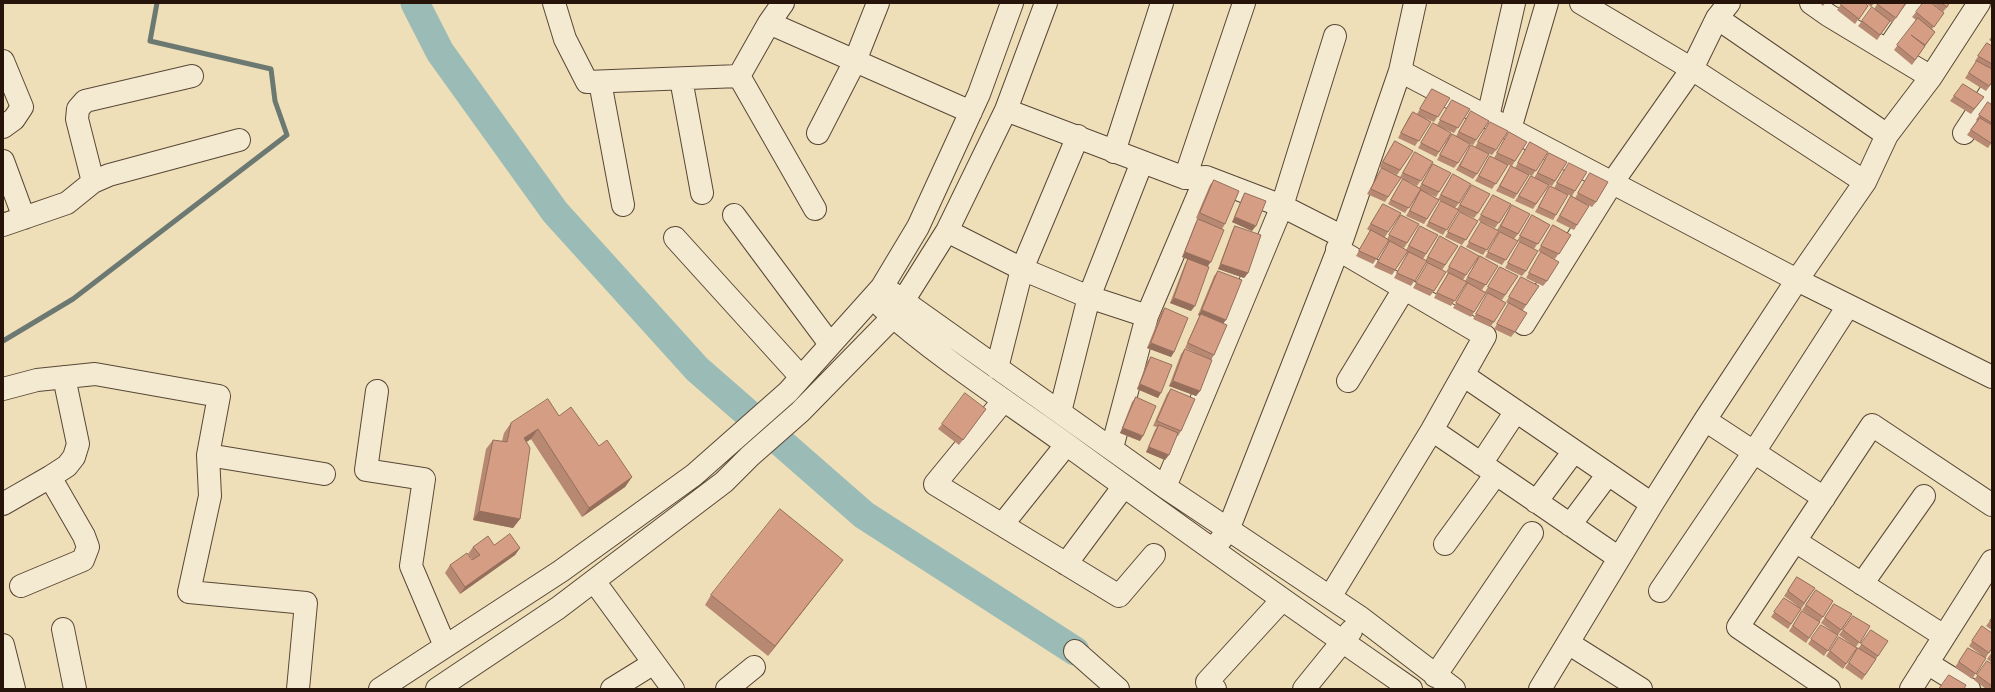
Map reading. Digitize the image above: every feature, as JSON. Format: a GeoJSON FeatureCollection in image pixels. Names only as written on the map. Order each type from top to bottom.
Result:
{"type":"FeatureCollection","features":[{"type":"Feature","properties":{"kind":"street"},"geometry":{"type":"LineString","coordinates":[[554,3],[565,39],[587,82],[739,76]]}},
{"type":"Feature","properties":{"kind":"street"},"geometry":{"type":"LineString","coordinates":[[739,76],[769,23],[783,3]]}},
{"type":"Feature","properties":{"kind":"street"},"geometry":{"type":"LineString","coordinates":[[818,133],[856,61],[878,3]]}},
{"type":"Feature","properties":{"kind":"street"},"geometry":{"type":"LineString","coordinates":[[380,689],[561,571],[694,475],[795,385],[877,293],[918,227],[971,112],[1012,3]]}},
{"type":"Feature","properties":{"kind":"street"},"geometry":{"type":"LineString","coordinates":[[437,689],[462,682],[724,482],[750,456],[800,412],[898,309],[947,231],[1006,110],[1046,3]]}},
{"type":"Feature","properties":{"kind":"street"},"geometry":{"type":"LineString","coordinates":[[1114,152],[1162,3]]}},
{"type":"Feature","properties":{"kind":"street"},"geometry":{"type":"LineString","coordinates":[[1185,178],[1244,3]]}},
{"type":"Feature","properties":{"kind":"street"},"geometry":{"type":"LineString","coordinates":[[1213,550],[1228,530],[1282,395],[1340,243],[1400,71],[1415,3]]}},
{"type":"Feature","properties":{"kind":"street"},"geometry":{"type":"LineString","coordinates":[[1488,117],[1514,3]]}},
{"type":"Feature","properties":{"kind":"street"},"geometry":{"type":"LineString","coordinates":[[1510,129],[1547,3]]}},
{"type":"Feature","properties":{"kind":"street"},"geometry":{"type":"LineString","coordinates":[[1581,3],[1692,69],[1865,182]]}},
{"type":"Feature","properties":{"kind":"street"},"geometry":{"type":"LineString","coordinates":[[1887,50],[1919,3]]}},
{"type":"Feature","properties":{"kind":"street"},"geometry":{"type":"LineString","coordinates":[[1540,689],[1652,504],[1705,420],[1796,280],[1865,182],[1887,135],[1931,77],[1979,3]]}},
{"type":"Feature","properties":{"kind":"street"},"geometry":{"type":"LineString","coordinates":[[1825,7],[1887,50],[1931,77]]}},
{"type":"Feature","properties":{"kind":"street"},"geometry":{"type":"LineString","coordinates":[[1524,324],[1612,183],[1692,69],[1723,11],[1887,135]]}},
{"type":"Feature","properties":{"kind":"street"},"geometry":{"type":"LineString","coordinates":[[769,23],[971,112]]}},
{"type":"Feature","properties":{"kind":"street"},"geometry":{"type":"LineString","coordinates":[[1165,487],[1282,206],[1335,36]]}},
{"type":"Feature","properties":{"kind":"street"},"geometry":{"type":"LineString","coordinates":[[3,61],[22,107],[14,119],[3,127]]}},
{"type":"Feature","properties":{"kind":"street"},"geometry":{"type":"LineString","coordinates":[[1400,71],[1796,280],[1992,377]]}},
{"type":"Feature","properties":{"kind":"street"},"geometry":{"type":"LineString","coordinates":[[93,182],[77,119],[78,109],[85,101],[192,76]]}},
{"type":"Feature","properties":{"kind":"street"},"geometry":{"type":"LineString","coordinates":[[739,76],[815,209]]}},
{"type":"Feature","properties":{"kind":"street"},"geometry":{"type":"LineString","coordinates":[[681,79],[702,193]]}},
{"type":"Feature","properties":{"kind":"street"},"geometry":{"type":"LineString","coordinates":[[600,82],[623,205]]}},
{"type":"Feature","properties":{"kind":"street"},"geometry":{"type":"LineString","coordinates":[[1964,133],[1992,90]]}},
{"type":"Feature","properties":{"kind":"street"},"geometry":{"type":"LineString","coordinates":[[1006,110],[1078,136],[1114,152],[1185,178],[1206,177],[1282,206],[1340,243],[1404,289],[1485,336],[1432,430],[1330,597]]}},
{"type":"Feature","properties":{"kind":"street"},"geometry":{"type":"LineString","coordinates":[[996,368],[1022,269],[1078,136]]}},
{"type":"Feature","properties":{"kind":"street"},"geometry":{"type":"LineString","coordinates":[[3,225],[67,203],[93,182],[108,175],[239,140]]}},
{"type":"Feature","properties":{"kind":"street"},"geometry":{"type":"LineString","coordinates":[[3,161],[24,218]]}},
{"type":"Feature","properties":{"kind":"street"},"geometry":{"type":"LineString","coordinates":[[1060,412],[1088,297],[1142,162]]}},
{"type":"Feature","properties":{"kind":"street"},"geometry":{"type":"LineString","coordinates":[[1112,448],[1147,316],[1206,177]]}},
{"type":"Feature","properties":{"kind":"street"},"geometry":{"type":"LineString","coordinates":[[734,215],[830,344]]}},
{"type":"Feature","properties":{"kind":"street"},"geometry":{"type":"LineString","coordinates":[[947,231],[1022,269],[1088,297],[1147,316]]}},
{"type":"Feature","properties":{"kind":"street"},"geometry":{"type":"LineString","coordinates":[[675,238],[795,385]]}},
{"type":"Feature","properties":{"kind":"street"},"geometry":{"type":"LineString","coordinates":[[1348,381],[1404,289]]}},
{"type":"Feature","properties":{"kind":"street"},"geometry":{"type":"LineString","coordinates":[[877,293],[898,309],[1004,400],[1282,600],[1411,689]]}},
{"type":"Feature","properties":{"kind":"street"},"geometry":{"type":"LineString","coordinates":[[1660,591],[1754,452],[1848,306]]}},
{"type":"Feature","properties":{"kind":"street"},"geometry":{"type":"LineString","coordinates":[[898,309],[996,368],[1112,448],[1165,487],[1361,618],[1454,689]]}},
{"type":"Feature","properties":{"kind":"street"},"geometry":{"type":"LineString","coordinates":[[3,388],[37,380],[95,374],[219,396],[208,455],[210,496],[189,592],[306,603],[298,689]]}},
{"type":"Feature","properties":{"kind":"street"},"geometry":{"type":"LineString","coordinates":[[1463,375],[1652,504]]}},
{"type":"Feature","properties":{"kind":"street"},"geometry":{"type":"LineString","coordinates":[[3,504],[67,466],[74,457],[78,444],[64,377]]}},
{"type":"Feature","properties":{"kind":"street"},"geometry":{"type":"LineString","coordinates":[[377,391],[366,470],[424,479],[411,566],[445,646]]}},
{"type":"Feature","properties":{"kind":"street"},"geometry":{"type":"LineString","coordinates":[[1004,400],[935,484],[1119,596],[1154,555]]}},
{"type":"Feature","properties":{"kind":"street"},"geometry":{"type":"LineString","coordinates":[[1445,544],[1488,469],[1516,411]]}},
{"type":"Feature","properties":{"kind":"street"},"geometry":{"type":"LineString","coordinates":[[1705,420],[1824,498]]}},
{"type":"Feature","properties":{"kind":"street"},"geometry":{"type":"LineString","coordinates":[[1829,689],[1738,627],[1872,425],[1992,505]]}},
{"type":"Feature","properties":{"kind":"street"},"geometry":{"type":"LineString","coordinates":[[1432,430],[1619,558]]}},
{"type":"Feature","properties":{"kind":"street"},"geometry":{"type":"LineString","coordinates":[[1002,525],[1066,445]]}},
{"type":"Feature","properties":{"kind":"street"},"geometry":{"type":"LineString","coordinates":[[1536,502],[1574,450]]}},
{"type":"Feature","properties":{"kind":"street"},"geometry":{"type":"LineString","coordinates":[[208,455],[324,474]]}},
{"type":"Feature","properties":{"kind":"street"},"geometry":{"type":"LineString","coordinates":[[1570,525],[1608,474]]}},
{"type":"Feature","properties":{"kind":"street"},"geometry":{"type":"LineString","coordinates":[[21,586],[83,560],[88,547],[84,536],[50,477]]}},
{"type":"Feature","properties":{"kind":"street"},"geometry":{"type":"LineString","coordinates":[[1066,564],[1124,486]]}},
{"type":"Feature","properties":{"kind":"street"},"geometry":{"type":"LineString","coordinates":[[1862,584],[1924,496]]}},
{"type":"Feature","properties":{"kind":"street"},"geometry":{"type":"LineString","coordinates":[[1435,676],[1532,533]]}},
{"type":"Feature","properties":{"kind":"street"},"geometry":{"type":"LineString","coordinates":[[1795,541],[1944,636]]}},
{"type":"Feature","properties":{"kind":"street"},"geometry":{"type":"LineString","coordinates":[[1911,689],[1992,561]]}},
{"type":"Feature","properties":{"kind":"street"},"geometry":{"type":"LineString","coordinates":[[594,581],[673,689]]}},
{"type":"Feature","properties":{"kind":"street"},"geometry":{"type":"LineString","coordinates":[[1215,689],[1207,682],[1282,600]]}},
{"type":"Feature","properties":{"kind":"street"},"geometry":{"type":"LineString","coordinates":[[1304,689],[1361,618]]}},
{"type":"Feature","properties":{"kind":"street"},"geometry":{"type":"LineString","coordinates":[[63,629],[75,689]]}},
{"type":"Feature","properties":{"kind":"street"},"geometry":{"type":"LineString","coordinates":[[1568,643],[1641,689]]}},
{"type":"Feature","properties":{"kind":"street"},"geometry":{"type":"LineString","coordinates":[[3,645],[14,689]]}},
{"type":"Feature","properties":{"kind":"street"},"geometry":{"type":"LineString","coordinates":[[1075,651],[1118,689]]}},
{"type":"Feature","properties":{"kind":"street"},"geometry":{"type":"LineString","coordinates":[[612,689],[654,663]]}},
{"type":"Feature","properties":{"kind":"street"},"geometry":{"type":"LineString","coordinates":[[1928,663],[1969,689]]}},
{"type":"Feature","properties":{"kind":"street"},"geometry":{"type":"LineString","coordinates":[[727,689],[754,667]]}},
{"type":"Feature","properties":{"kind":"building"},"geometry":{"type":"Polygon","coordinates":[[[1842,3],[1865,3],[1868,6],[1859,19],[1841,5],[1842,3]]]}},
{"type":"Feature","properties":{"kind":"building"},"geometry":{"type":"Polygon","coordinates":[[[1923,3],[1931,3],[1944,13],[1934,27],[1916,12],[1923,3]]]}},
{"type":"Feature","properties":{"kind":"building"},"geometry":{"type":"Polygon","coordinates":[[[1942,3],[1949,3],[1947,7],[1942,3]]]}},
{"type":"Feature","properties":{"kind":"building"},"geometry":{"type":"Polygon","coordinates":[[[1877,4],[1905,4],[1896,18],[1877,4]]]}},
{"type":"Feature","properties":{"kind":"building"},"geometry":{"type":"Polygon","coordinates":[[[1872,7],[1890,21],[1880,35],[1862,21],[1872,7]]]}},
{"type":"Feature","properties":{"kind":"building"},"geometry":{"type":"Polygon","coordinates":[[[1918,18],[1935,32],[1925,45],[1911,35],[1925,46],[1915,60],[1897,45],[1918,18]]]}},
{"type":"Feature","properties":{"kind":"building"},"geometry":{"type":"Polygon","coordinates":[[[1987,43],[1992,46],[1992,64],[1978,56],[1987,43]]]}},
{"type":"Feature","properties":{"kind":"building"},"geometry":{"type":"Polygon","coordinates":[[[1977,61],[1992,69],[1992,82],[1989,86],[1969,73],[1977,61]]]}},
{"type":"Feature","properties":{"kind":"building"},"geometry":{"type":"Polygon","coordinates":[[[1963,84],[1984,97],[1974,109],[1954,96],[1963,84]]]}},
{"type":"Feature","properties":{"kind":"building"},"geometry":{"type":"Polygon","coordinates":[[[1432,89],[1450,98],[1438,117],[1420,109],[1432,89]]]}},
{"type":"Feature","properties":{"kind":"building"},"geometry":{"type":"Polygon","coordinates":[[[1452,100],[1470,109],[1458,128],[1440,120],[1452,100]]]}},
{"type":"Feature","properties":{"kind":"building"},"geometry":{"type":"Polygon","coordinates":[[[1988,102],[1992,105],[1992,123],[1979,115],[1988,102]]]}},
{"type":"Feature","properties":{"kind":"building"},"geometry":{"type":"Polygon","coordinates":[[[1471,111],[1489,121],[1476,140],[1459,132],[1471,111]]]}},
{"type":"Feature","properties":{"kind":"building"},"geometry":{"type":"Polygon","coordinates":[[[1413,112],[1431,122],[1419,141],[1401,133],[1413,112]]]}},
{"type":"Feature","properties":{"kind":"building"},"geometry":{"type":"Polygon","coordinates":[[[1980,118],[1992,125],[1991,143],[1971,130],[1980,118]]]}},
{"type":"Feature","properties":{"kind":"building"},"geometry":{"type":"Polygon","coordinates":[[[1490,122],[1508,131],[1496,150],[1478,142],[1490,122]]]}},
{"type":"Feature","properties":{"kind":"building"},"geometry":{"type":"Polygon","coordinates":[[[1433,123],[1451,133],[1439,152],[1421,143],[1433,123]]]}},
{"type":"Feature","properties":{"kind":"building"},"geometry":{"type":"Polygon","coordinates":[[[1509,132],[1527,142],[1515,161],[1497,153],[1509,132]]]}},
{"type":"Feature","properties":{"kind":"building"},"geometry":{"type":"Polygon","coordinates":[[[1452,134],[1470,144],[1458,163],[1440,155],[1452,134]]]}},
{"type":"Feature","properties":{"kind":"building"},"geometry":{"type":"Polygon","coordinates":[[[1395,141],[1413,151],[1400,170],[1383,162],[1395,141]]]}},
{"type":"Feature","properties":{"kind":"building"},"geometry":{"type":"Polygon","coordinates":[[[1530,142],[1548,152],[1536,171],[1518,163],[1530,142]]]}},
{"type":"Feature","properties":{"kind":"building"},"geometry":{"type":"Polygon","coordinates":[[[1471,145],[1489,154],[1477,174],[1460,166],[1471,145]]]}},
{"type":"Feature","properties":{"kind":"building"},"geometry":{"type":"Polygon","coordinates":[[[1415,152],[1433,162],[1421,181],[1403,173],[1415,152]]]}},
{"type":"Feature","properties":{"kind":"building"},"geometry":{"type":"Polygon","coordinates":[[[1549,153],[1567,162],[1555,181],[1538,173],[1549,153]]]}},
{"type":"Feature","properties":{"kind":"building"},"geometry":{"type":"Polygon","coordinates":[[[1490,156],[1508,165],[1496,184],[1479,176],[1490,156]]]}},
{"type":"Feature","properties":{"kind":"building"},"geometry":{"type":"Polygon","coordinates":[[[1569,163],[1587,172],[1575,191],[1557,183],[1569,163]]]}},
{"type":"Feature","properties":{"kind":"building"},"geometry":{"type":"Polygon","coordinates":[[[1433,164],[1451,173],[1439,192],[1422,184],[1433,164]]]}},
{"type":"Feature","properties":{"kind":"building"},"geometry":{"type":"Polygon","coordinates":[[[1511,166],[1529,175],[1517,194],[1500,186],[1511,166]]]}},
{"type":"Feature","properties":{"kind":"building"},"geometry":{"type":"Polygon","coordinates":[[[1382,168],[1401,178],[1388,197],[1371,189],[1382,168]]]}},
{"type":"Feature","properties":{"kind":"building"},"geometry":{"type":"Polygon","coordinates":[[[1590,173],[1608,182],[1596,202],[1578,193],[1590,173]]]}},
{"type":"Feature","properties":{"kind":"building"},"geometry":{"type":"Polygon","coordinates":[[[1453,174],[1471,184],[1459,203],[1441,195],[1453,174]]]}},
{"type":"Feature","properties":{"kind":"building"},"geometry":{"type":"Polygon","coordinates":[[[1531,176],[1549,185],[1536,204],[1519,196],[1531,176]]]}},
{"type":"Feature","properties":{"kind":"building"},"geometry":{"type":"Polygon","coordinates":[[[1403,179],[1421,189],[1409,208],[1391,200],[1403,179]]]}},
{"type":"Feature","properties":{"kind":"building"},"geometry":{"type":"Polygon","coordinates":[[[1214,180],[1239,191],[1225,224],[1200,213],[1214,180]]]}},
{"type":"Feature","properties":{"kind":"building"},"geometry":{"type":"Polygon","coordinates":[[[1472,185],[1490,194],[1478,213],[1460,205],[1472,185]]]}},
{"type":"Feature","properties":{"kind":"building"},"geometry":{"type":"Polygon","coordinates":[[[1550,186],[1568,195],[1556,215],[1539,207],[1550,186]]]}},
{"type":"Feature","properties":{"kind":"building"},"geometry":{"type":"Polygon","coordinates":[[[1421,190],[1439,200],[1427,219],[1410,211],[1421,190]]]}},
{"type":"Feature","properties":{"kind":"building"},"geometry":{"type":"Polygon","coordinates":[[[1245,193],[1266,201],[1256,226],[1235,217],[1245,193]]]}},
{"type":"Feature","properties":{"kind":"building"},"geometry":{"type":"Polygon","coordinates":[[[1493,195],[1511,204],[1499,223],[1481,215],[1493,195]]]}},
{"type":"Feature","properties":{"kind":"building"},"geometry":{"type":"Polygon","coordinates":[[[1571,196],[1589,206],[1577,225],[1560,216],[1571,196]]]}},
{"type":"Feature","properties":{"kind":"building"},"geometry":{"type":"Polygon","coordinates":[[[1441,201],[1459,210],[1447,230],[1429,222],[1441,201]]]}},
{"type":"Feature","properties":{"kind":"building"},"geometry":{"type":"Polygon","coordinates":[[[1383,204],[1401,213],[1388,232],[1371,224],[1383,204]]]}},
{"type":"Feature","properties":{"kind":"building"},"geometry":{"type":"Polygon","coordinates":[[[1512,205],[1530,214],[1518,234],[1501,226],[1512,205]]]}},
{"type":"Feature","properties":{"kind":"building"},"geometry":{"type":"Polygon","coordinates":[[[1460,212],[1478,221],[1466,240],[1448,232],[1460,212]]]}},
{"type":"Feature","properties":{"kind":"building"},"geometry":{"type":"Polygon","coordinates":[[[1401,215],[1419,224],[1407,243],[1389,235],[1401,215]]]}},
{"type":"Feature","properties":{"kind":"building"},"geometry":{"type":"Polygon","coordinates":[[[1532,215],[1550,225],[1538,244],[1520,236],[1532,215]]]}},
{"type":"Feature","properties":{"kind":"building"},"geometry":{"type":"Polygon","coordinates":[[[1198,219],[1224,230],[1211,262],[1185,252],[1198,219]]]}},
{"type":"Feature","properties":{"kind":"building"},"geometry":{"type":"Polygon","coordinates":[[[1481,222],[1499,231],[1487,250],[1469,242],[1481,222]]]}},
{"type":"Feature","properties":{"kind":"building"},"geometry":{"type":"Polygon","coordinates":[[[1553,225],[1571,235],[1559,254],[1541,246],[1553,225]]]}},
{"type":"Feature","properties":{"kind":"building"},"geometry":{"type":"Polygon","coordinates":[[[1235,226],[1261,235],[1248,273],[1221,264],[1235,226]]]}},
{"type":"Feature","properties":{"kind":"building"},"geometry":{"type":"Polygon","coordinates":[[[1420,226],[1438,235],[1426,254],[1409,246],[1420,226]]]}},
{"type":"Feature","properties":{"kind":"building"},"geometry":{"type":"Polygon","coordinates":[[[1371,230],[1389,240],[1377,259],[1359,251],[1371,230]]]}},
{"type":"Feature","properties":{"kind":"building"},"geometry":{"type":"Polygon","coordinates":[[[1500,232],[1518,241],[1506,260],[1488,252],[1500,232]]]}},
{"type":"Feature","properties":{"kind":"building"},"geometry":{"type":"Polygon","coordinates":[[[1440,236],[1458,246],[1445,265],[1428,257],[1440,236]]]}},
{"type":"Feature","properties":{"kind":"building"},"geometry":{"type":"Polygon","coordinates":[[[1390,241],[1408,251],[1395,270],[1378,262],[1390,241]]]}},
{"type":"Feature","properties":{"kind":"building"},"geometry":{"type":"Polygon","coordinates":[[[1520,242],[1538,251],[1526,271],[1508,263],[1520,242]]]}},
{"type":"Feature","properties":{"kind":"building"},"geometry":{"type":"Polygon","coordinates":[[[1461,246],[1479,256],[1466,275],[1449,267],[1461,246]]]}},
{"type":"Feature","properties":{"kind":"building"},"geometry":{"type":"Polygon","coordinates":[[[1409,252],[1427,261],[1415,281],[1397,273],[1409,252]]]}},
{"type":"Feature","properties":{"kind":"building"},"geometry":{"type":"Polygon","coordinates":[[[1541,252],[1559,262],[1547,281],[1529,273],[1541,252]]]}},
{"type":"Feature","properties":{"kind":"building"},"geometry":{"type":"Polygon","coordinates":[[[1480,256],[1498,266],[1486,285],[1468,277],[1480,256]]]}},
{"type":"Feature","properties":{"kind":"building"},"geometry":{"type":"Polygon","coordinates":[[[1188,259],[1209,267],[1195,306],[1174,298],[1188,259]]]}},
{"type":"Feature","properties":{"kind":"building"},"geometry":{"type":"Polygon","coordinates":[[[1428,263],[1446,272],[1434,291],[1416,283],[1428,263]]]}},
{"type":"Feature","properties":{"kind":"building"},"geometry":{"type":"Polygon","coordinates":[[[1500,267],[1518,276],[1505,295],[1488,287],[1500,267]]]}},
{"type":"Feature","properties":{"kind":"building"},"geometry":{"type":"Polygon","coordinates":[[[1218,271],[1242,280],[1226,320],[1202,310],[1218,271]]]}},
{"type":"Feature","properties":{"kind":"building"},"geometry":{"type":"Polygon","coordinates":[[[1449,273],[1467,282],[1455,301],[1437,293],[1449,273]]]}},
{"type":"Feature","properties":{"kind":"building"},"geometry":{"type":"Polygon","coordinates":[[[1521,277],[1539,286],[1526,305],[1509,297],[1521,277]]]}},
{"type":"Feature","properties":{"kind":"building"},"geometry":{"type":"Polygon","coordinates":[[[1468,283],[1486,293],[1474,312],[1456,303],[1468,283]]]}},
{"type":"Feature","properties":{"kind":"building"},"geometry":{"type":"Polygon","coordinates":[[[1488,293],[1506,303],[1494,322],[1476,314],[1488,293]]]}},
{"type":"Feature","properties":{"kind":"building"},"geometry":{"type":"Polygon","coordinates":[[[1509,303],[1527,313],[1515,332],[1497,324],[1509,303]]]}},
{"type":"Feature","properties":{"kind":"building"},"geometry":{"type":"Polygon","coordinates":[[[1165,308],[1188,318],[1174,352],[1151,343],[1165,308]]]}},
{"type":"Feature","properties":{"kind":"building"},"geometry":{"type":"Polygon","coordinates":[[[1201,314],[1227,325],[1214,355],[1188,343],[1201,314]]]}},
{"type":"Feature","properties":{"kind":"building"},"geometry":{"type":"Polygon","coordinates":[[[1185,349],[1212,360],[1200,391],[1173,381],[1185,349]]]}},
{"type":"Feature","properties":{"kind":"building"},"geometry":{"type":"Polygon","coordinates":[[[1151,357],[1172,365],[1161,393],[1140,384],[1151,357]]]}},
{"type":"Feature","properties":{"kind":"building"},"geometry":{"type":"Polygon","coordinates":[[[1171,389],[1195,399],[1181,431],[1157,421],[1171,389]]]}},
{"type":"Feature","properties":{"kind":"building"},"geometry":{"type":"Polygon","coordinates":[[[965,393],[986,409],[963,440],[942,424],[965,393]]]}},
{"type":"Feature","properties":{"kind":"building"},"geometry":{"type":"Polygon","coordinates":[[[1136,397],[1156,406],[1143,436],[1123,428],[1136,397]]]}},
{"type":"Feature","properties":{"kind":"building"},"geometry":{"type":"Polygon","coordinates":[[[548,399],[559,416],[571,407],[599,446],[607,440],[632,477],[589,508],[538,429],[524,438],[530,448],[520,519],[479,511],[493,440],[507,442],[511,423],[548,399]]]}},
{"type":"Feature","properties":{"kind":"building"},"geometry":{"type":"Polygon","coordinates":[[[1159,425],[1178,433],[1169,455],[1149,447],[1159,425]]]}},
{"type":"Feature","properties":{"kind":"building"},"geometry":{"type":"Polygon","coordinates":[[[780,509],[843,560],[775,646],[711,595],[780,509]]]}},
{"type":"Feature","properties":{"kind":"building"},"geometry":{"type":"Polygon","coordinates":[[[510,534],[520,548],[465,587],[450,565],[467,553],[472,560],[480,555],[473,547],[488,536],[494,545],[510,534]]]}},
{"type":"Feature","properties":{"kind":"building"},"geometry":{"type":"Polygon","coordinates":[[[1797,577],[1815,588],[1804,603],[1788,591],[1797,577]]]}},
{"type":"Feature","properties":{"kind":"building"},"geometry":{"type":"Polygon","coordinates":[[[1816,590],[1833,601],[1823,617],[1806,605],[1816,590]]]}},
{"type":"Feature","properties":{"kind":"building"},"geometry":{"type":"Polygon","coordinates":[[[1784,598],[1801,609],[1791,624],[1774,612],[1784,598]]]}},
{"type":"Feature","properties":{"kind":"building"},"geometry":{"type":"Polygon","coordinates":[[[1834,604],[1852,614],[1841,630],[1825,618],[1834,604]]]}},
{"type":"Feature","properties":{"kind":"building"},"geometry":{"type":"Polygon","coordinates":[[[1802,611],[1820,622],[1809,638],[1793,626],[1802,611]]]}},
{"type":"Feature","properties":{"kind":"building"},"geometry":{"type":"Polygon","coordinates":[[[1853,616],[1870,626],[1860,643],[1843,630],[1853,616]]]}},
{"type":"Feature","properties":{"kind":"building"},"geometry":{"type":"Polygon","coordinates":[[[1821,625],[1838,635],[1828,651],[1811,639],[1821,625]]]}},
{"type":"Feature","properties":{"kind":"building"},"geometry":{"type":"Polygon","coordinates":[[[1982,626],[1992,633],[1992,648],[1989,653],[1972,641],[1982,626]]]}},
{"type":"Feature","properties":{"kind":"building"},"geometry":{"type":"Polygon","coordinates":[[[1871,630],[1888,641],[1878,656],[1861,644],[1871,630]]]}},
{"type":"Feature","properties":{"kind":"building"},"geometry":{"type":"Polygon","coordinates":[[[1839,637],[1857,648],[1846,664],[1830,651],[1839,637]]]}},
{"type":"Feature","properties":{"kind":"building"},"geometry":{"type":"Polygon","coordinates":[[[1858,648],[1876,659],[1865,675],[1849,663],[1858,648]]]}},
{"type":"Feature","properties":{"kind":"building"},"geometry":{"type":"Polygon","coordinates":[[[1968,648],[1986,658],[1976,674],[1959,662],[1968,648]]]}},
{"type":"Feature","properties":{"kind":"building"},"geometry":{"type":"Polygon","coordinates":[[[1987,661],[1992,664],[1992,686],[1977,675],[1987,661]]]}},
{"type":"Feature","properties":{"kind":"building"},"geometry":{"type":"Polygon","coordinates":[[[1949,675],[1966,685],[1964,689],[1939,689],[1949,675]]]}},
{"type":"Feature","properties":{"kind":"waterway"},"geometry":{"type":"LineString","coordinates":[[3,341],[73,299],[287,135],[275,101],[271,69],[150,41],[157,3]]}},
{"type":"Feature","properties":{"kind":"waterway"},"geometry":{"type":"LineString","coordinates":[[415,3],[440,52],[555,212],[697,369],[864,515],[1075,651]]}}]}
